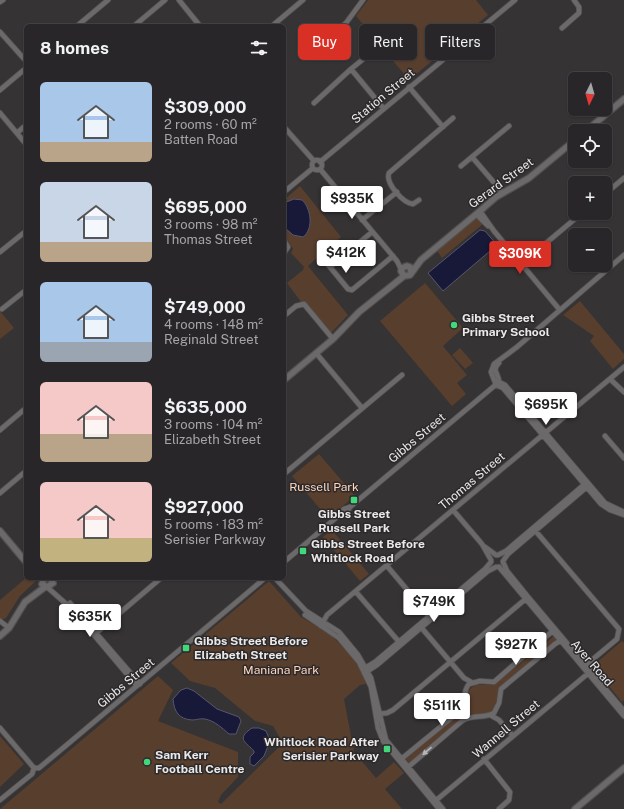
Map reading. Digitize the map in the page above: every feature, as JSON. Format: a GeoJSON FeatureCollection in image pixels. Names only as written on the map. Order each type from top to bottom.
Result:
{"type":"FeatureCollection","features":[{"type":"Feature","properties":{"kind":"street"},"geometry":{"type":"LineString","coordinates":[[79,24],[108,0]]}},
{"type":"Feature","properties":{"kind":"street"},"geometry":{"type":"LineString","coordinates":[[136,24],[165,0]]}},
{"type":"Feature","properties":{"kind":"street"},"geometry":{"type":"LineString","coordinates":[[179,0],[198,24]]}},
{"type":"Feature","properties":{"kind":"street"},"geometry":{"type":"LineString","coordinates":[[274,24],[303,0]]}},
{"type":"Feature","properties":{"kind":"street"},"geometry":{"type":"LineString","coordinates":[[345,24],[363,0]]}},
{"type":"Feature","properties":{"kind":"street","name":"Station Street"},"geometry":{"type":"LineString","coordinates":[[320,162],[515,0]]}},
{"type":"Feature","properties":{"kind":"street"},"geometry":{"type":"LineString","coordinates":[[562,28],[578,13],[579,7],[574,0]]}},
{"type":"Feature","properties":{"kind":"street"},"geometry":{"type":"LineString","coordinates":[[0,32],[24,59]]}},
{"type":"Feature","properties":{"kind":"street"},"geometry":{"type":"LineString","coordinates":[[314,102],[362,60]]}},
{"type":"Feature","properties":{"kind":"street"},"geometry":{"type":"LineString","coordinates":[[352,69],[384,109]]}},
{"type":"Feature","properties":{"kind":"street"},"geometry":{"type":"LineString","coordinates":[[0,90],[24,71]]}},
{"type":"Feature","properties":{"kind":"street"},"geometry":{"type":"LineString","coordinates":[[410,87],[443,127]]}},
{"type":"Feature","properties":{"kind":"street"},"geometry":{"type":"LineString","coordinates":[[594,124],[624,99]]}},
{"type":"Feature","properties":{"kind":"street"},"geometry":{"type":"LineString","coordinates":[[0,113],[24,142]]}},
{"type":"Feature","properties":{"kind":"street"},"geometry":{"type":"LineString","coordinates":[[419,200],[413,204],[407,203],[387,179],[389,173],[454,118]]}},
{"type":"Feature","properties":{"kind":"street"},"geometry":{"type":"LineString","coordinates":[[461,166],[509,126]]}},
{"type":"Feature","properties":{"kind":"street"},"geometry":{"type":"LineString","coordinates":[[17,133],[24,127]]}},
{"type":"Feature","properties":{"kind":"street"},"geometry":{"type":"LineString","coordinates":[[286,130],[314,161],[320,162],[320,169],[405,270]]}},
{"type":"Feature","properties":{"kind":"street","name":"Gerard Street"},"geometry":{"type":"LineString","coordinates":[[286,378],[333,339],[359,312],[393,283],[405,270],[421,260],[503,193],[529,178],[568,146]]}},
{"type":"Feature","properties":{"kind":"street"},"geometry":{"type":"LineString","coordinates":[[472,157],[503,193]]}},
{"type":"Feature","properties":{"kind":"street"},"geometry":{"type":"LineString","coordinates":[[286,190],[313,168],[312,166],[314,161]]}},
{"type":"Feature","properties":{"kind":"street"},"geometry":{"type":"LineString","coordinates":[[313,168],[320,169]]}},
{"type":"Feature","properties":{"kind":"street"},"geometry":{"type":"LineString","coordinates":[[612,188],[624,178]]}},
{"type":"Feature","properties":{"kind":"street"},"geometry":{"type":"LineString","coordinates":[[362,220],[397,192]]}},
{"type":"Feature","properties":{"kind":"street"},"geometry":{"type":"LineString","coordinates":[[478,212],[559,310]]}},
{"type":"Feature","properties":{"kind":"street"},"geometry":{"type":"LineString","coordinates":[[521,264],[574,220]]}},
{"type":"Feature","properties":{"kind":"street"},"geometry":{"type":"LineString","coordinates":[[330,267],[372,232]]}},
{"type":"Feature","properties":{"kind":"street"},"geometry":{"type":"LineString","coordinates":[[0,252],[24,233]]}},
{"type":"Feature","properties":{"kind":"street"},"geometry":{"type":"LineString","coordinates":[[624,254],[517,347],[492,366],[491,372],[497,382],[505,385],[544,434],[587,484],[607,505],[624,512]]}},
{"type":"Feature","properties":{"kind":"street"},"geometry":{"type":"LineString","coordinates":[[322,258],[348,289],[352,290],[393,256]]}},
{"type":"Feature","properties":{"kind":"street"},"geometry":{"type":"LineString","coordinates":[[2,309],[24,292]]}},
{"type":"Feature","properties":{"kind":"street"},"geometry":{"type":"LineString","coordinates":[[286,314],[296,306],[304,304],[333,339]]}},
{"type":"Feature","properties":{"kind":"street"},"geometry":{"type":"LineString","coordinates":[[316,354],[362,408]]}},
{"type":"Feature","properties":{"kind":"street","name":"Thomas Street"},"geometry":{"type":"LineString","coordinates":[[324,625],[334,610],[624,367]]}},
{"type":"Feature","properties":{"kind":"street"},"geometry":{"type":"LineString","coordinates":[[286,472],[402,375]]}},
{"type":"Feature","properties":{"kind":"street"},"geometry":{"type":"LineString","coordinates":[[610,379],[624,392]]}},
{"type":"Feature","properties":{"kind":"street","name":"Gibbs Street"},"geometry":{"type":"LineString","coordinates":[[286,560],[338,518],[344,509],[350,507],[497,382]]}},
{"type":"Feature","properties":{"kind":"street"},"geometry":{"type":"LineString","coordinates":[[0,430],[24,410]]}},
{"type":"Feature","properties":{"kind":"street"},"geometry":{"type":"LineString","coordinates":[[605,436],[624,458]]}},
{"type":"Feature","properties":{"kind":"street"},"geometry":{"type":"LineString","coordinates":[[0,493],[24,473]]}},
{"type":"Feature","properties":{"kind":"street"},"geometry":{"type":"LineString","coordinates":[[587,484],[604,507],[624,515]]}},
{"type":"Feature","properties":{"kind":"street"},"geometry":{"type":"LineString","coordinates":[[431,618],[485,569],[497,555],[506,551],[534,529],[587,484]]}},
{"type":"Feature","properties":{"kind":"street"},"geometry":{"type":"LineString","coordinates":[[453,510],[482,544],[491,561]]}},
{"type":"Feature","properties":{"kind":"street"},"geometry":{"type":"LineString","coordinates":[[366,670],[488,571],[497,567],[534,529]]}},
{"type":"Feature","properties":{"kind":"street"},"geometry":{"type":"LineString","coordinates":[[534,529],[619,630],[617,639],[586,665]]}},
{"type":"Feature","properties":{"kind":"street"},"geometry":{"type":"LineString","coordinates":[[0,531],[24,560]]}},
{"type":"Feature","properties":{"kind":"street"},"geometry":{"type":"LineString","coordinates":[[482,544],[497,555]]}},
{"type":"Feature","properties":{"kind":"street","name":"Ayer Road"},"geometry":{"type":"LineString","coordinates":[[497,555],[503,561],[508,571],[527,598],[624,711]]}},
{"type":"Feature","properties":{"kind":"street","name":"Ayer Road"},"geometry":{"type":"LineString","coordinates":[[491,561],[493,566],[497,567],[527,598]]}},
{"type":"Feature","properties":{"kind":"street"},"geometry":{"type":"LineString","coordinates":[[387,566],[431,618]]}},
{"type":"Feature","properties":{"kind":"street"},"geometry":{"type":"LineString","coordinates":[[95,634],[159,580]]}},
{"type":"Feature","properties":{"kind":"street","name":"Gibbs Street"},"geometry":{"type":"LineString","coordinates":[[0,800],[32,774],[34,768],[39,768],[263,580]]}},
{"type":"Feature","properties":{"kind":"street"},"geometry":{"type":"LineString","coordinates":[[278,580],[298,603],[307,617],[324,625],[339,638],[366,670],[374,686],[378,714],[386,740],[439,809]]}},
{"type":"Feature","properties":{"kind":"street"},"geometry":{"type":"LineString","coordinates":[[0,636],[9,628],[20,607],[47,581],[95,634],[138,685]]}},
{"type":"Feature","properties":{"kind":"street"},"geometry":{"type":"LineString","coordinates":[[356,592],[400,643]]}},
{"type":"Feature","properties":{"kind":"street"},"geometry":{"type":"LineString","coordinates":[[378,714],[393,710],[527,598]]}},
{"type":"Feature","properties":{"kind":"street"},"geometry":{"type":"LineString","coordinates":[[0,621],[9,628]]}},
{"type":"Feature","properties":{"kind":"street"},"geometry":{"type":"LineString","coordinates":[[420,627],[464,678],[474,683]]}},
{"type":"Feature","properties":{"kind":"street"},"geometry":{"type":"LineString","coordinates":[[466,689],[469,684],[494,682],[554,631]]}},
{"type":"Feature","properties":{"kind":"street"},"geometry":{"type":"LineString","coordinates":[[407,768],[469,716],[480,718],[494,713],[499,703],[501,689],[554,644],[562,640]]}},
{"type":"Feature","properties":{"kind":"street","name":"Ayer Road"},"geometry":{"type":"LineString","coordinates":[[562,640],[586,665],[624,716]]}},
{"type":"Feature","properties":{"kind":"street","name":"Wannell Street"},"geometry":{"type":"LineString","coordinates":[[434,801],[590,672]]}},
{"type":"Feature","properties":{"kind":"street"},"geometry":{"type":"LineString","coordinates":[[400,760],[461,710],[464,706],[466,689],[464,678]]}},
{"type":"Feature","properties":{"kind":"street"},"geometry":{"type":"LineString","coordinates":[[494,713],[513,736]]}},
{"type":"Feature","properties":{"kind":"street"},"geometry":{"type":"LineString","coordinates":[[0,728],[34,768]]}},
{"type":"Feature","properties":{"kind":"street"},"geometry":{"type":"LineString","coordinates":[[484,759],[510,792],[509,800],[499,809]]}},
{"type":"Feature","properties":{"kind":"street"},"geometry":{"type":"LineString","coordinates":[[575,809],[624,768]]}},
{"type":"Feature","properties":{"kind":"street"},"geometry":{"type":"LineString","coordinates":[[434,801],[443,809]]}},
{"type":"Feature","properties":{"kind":"green space"},"geometry":{"type":"Polygon","coordinates":[[[368,0],[476,0],[488,15],[477,24],[425,24],[425,60],[433,60],[409,80],[392,60],[417,60],[417,24],[363,24],[356,16],[368,0]]]}},
{"type":"Feature","properties":{"kind":"green space"},"geometry":{"type":"Polygon","coordinates":[[[300,186],[341,237],[308,266],[348,315],[332,332],[329,332],[304,302],[301,302],[287,283],[303,270],[304,267],[291,253],[293,249],[286,237],[286,198],[300,186]]]}},
{"type":"Feature","properties":{"kind":"green space"},"geometry":{"type":"Polygon","coordinates":[[[476,216],[483,224],[442,258],[436,249],[476,216]]]}},
{"type":"Feature","properties":{"kind":"green space"},"geometry":{"type":"Polygon","coordinates":[[[425,283],[463,328],[443,346],[467,375],[457,383],[466,394],[452,406],[380,321],[425,283]]]}},
{"type":"Feature","properties":{"kind":"green space"},"geometry":{"type":"Polygon","coordinates":[[[580,301],[624,354],[624,359],[613,369],[590,341],[594,336],[563,315],[580,301]]]}},
{"type":"Feature","properties":{"kind":"green space"},"geometry":{"type":"Polygon","coordinates":[[[0,311],[14,328],[0,339],[0,311]]]}},
{"type":"Feature","properties":{"kind":"green space"},"geometry":{"type":"Polygon","coordinates":[[[460,348],[473,363],[465,369],[452,355],[460,348]]]}},
{"type":"Feature","properties":{"kind":"green space","name":"Russell Park"},"geometry":{"type":"Polygon","coordinates":[[[319,454],[355,496],[328,518],[292,476],[319,454]]]}},
{"type":"Feature","properties":{"kind":"green space"},"geometry":{"type":"Polygon","coordinates":[[[332,530],[369,574],[360,581],[323,537],[332,530]]]}},
{"type":"Feature","properties":{"kind":"green space"},"geometry":{"type":"Polygon","coordinates":[[[24,580],[37,580],[20,596],[6,618],[0,620],[0,600],[24,580]]]}},
{"type":"Feature","properties":{"kind":"green space","name":"Maniana Park"},"geometry":{"type":"Polygon","coordinates":[[[269,581],[301,617],[331,635],[347,651],[360,668],[366,684],[360,685],[344,699],[354,752],[376,778],[394,762],[404,773],[385,789],[402,809],[0,809],[158,676],[173,690],[158,721],[238,752],[238,777],[221,795],[218,802],[221,804],[283,743],[273,726],[255,721],[215,688],[190,681],[171,663],[269,581]]]}},
{"type":"Feature","properties":{"kind":"green space"},"geometry":{"type":"Polygon","coordinates":[[[554,636],[557,640],[499,689],[495,708],[491,712],[480,715],[469,714],[409,763],[406,759],[465,709],[468,692],[471,688],[476,685],[495,684],[554,636]]]}},
{"type":"Feature","properties":{"kind":"green space"},"geometry":{"type":"Polygon","coordinates":[[[622,641],[624,643],[624,700],[622,702],[595,669],[595,664],[622,641]]]}},
{"type":"Feature","properties":{"kind":"green space"},"geometry":{"type":"Polygon","coordinates":[[[0,736],[24,764],[0,787],[0,736]]]}},
{"type":"Feature","properties":{"kind":"shaded area"},"geometry":{"type":"Polygon","coordinates":[[[294,199],[302,200],[308,208],[310,224],[309,229],[303,237],[293,235],[286,229],[286,202],[294,199]]]}},
{"type":"Feature","properties":{"kind":"shaded area"},"geometry":{"type":"Polygon","coordinates":[[[480,230],[485,231],[497,245],[443,291],[428,273],[480,230]]]}},
{"type":"Feature","properties":{"kind":"shaded area"},"geometry":{"type":"Polygon","coordinates":[[[187,688],[194,691],[217,709],[239,717],[241,721],[236,734],[229,734],[212,721],[203,719],[187,719],[178,714],[173,699],[181,690],[187,688]]]}},
{"type":"Feature","properties":{"kind":"shaded area"},"geometry":{"type":"Polygon","coordinates":[[[252,728],[259,728],[266,731],[270,741],[264,756],[254,766],[250,764],[250,757],[254,751],[243,738],[244,735],[252,728]]]}},
{"type":"Feature","properties":{"kind":"place","name":"Gibbs Street Primary School"},"geometry":{"type":"Point","coordinates":[454,325]}},
{"type":"Feature","properties":{"kind":"place","name":"Gibbs Street Russell Park"},"geometry":{"type":"Point","coordinates":[354,500]}},
{"type":"Feature","properties":{"kind":"place","name":"Gibbs Street Before Whitlock Road"},"geometry":{"type":"Point","coordinates":[303,551]}},
{"type":"Feature","properties":{"kind":"place","name":"Gibbs Street Before Elizabeth Street"},"geometry":{"type":"Point","coordinates":[186,648]}},
{"type":"Feature","properties":{"kind":"place","name":"Whitlock Road After Serisier Parkway"},"geometry":{"type":"Point","coordinates":[387,749]}},
{"type":"Feature","properties":{"kind":"place","name":"Sam Kerr Football Centre"},"geometry":{"type":"Point","coordinates":[147,762]}}]}
